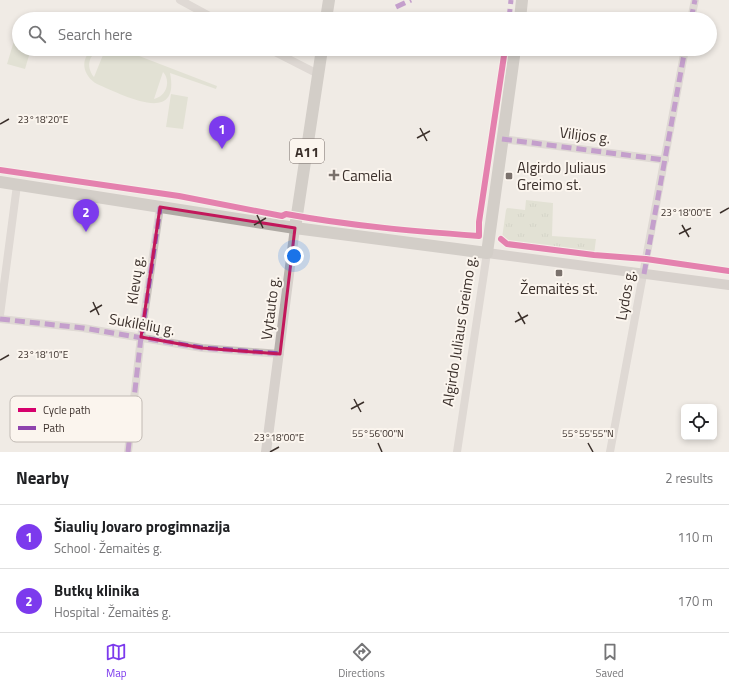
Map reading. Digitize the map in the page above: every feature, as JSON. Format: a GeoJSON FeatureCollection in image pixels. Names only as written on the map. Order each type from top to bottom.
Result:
{"type":"FeatureCollection","features":[{"type":"Feature","properties":{"kind":"highway"},"geometry":{"type":"LineString","coordinates":[[327,12],[329,0]]}},
{"type":"Feature","properties":{"kind":"highway"},"geometry":{"type":"LineString","coordinates":[[521,12],[522,0]]}},
{"type":"Feature","properties":{"kind":"highway","name":"Vytauto g."},"geometry":{"type":"LineString","coordinates":[[295,228],[321,56]]}},
{"type":"Feature","properties":{"kind":"highway","name":"Algirdo Juliaus Greimo g."},"geometry":{"type":"LineString","coordinates":[[487,253],[514,56]]}},
{"type":"Feature","properties":{"kind":"highway"},"geometry":{"type":"LineString","coordinates":[[0,182],[295,228],[487,253]]}},
{"type":"Feature","properties":{"kind":"main road","name":"Vytauto g."},"geometry":{"type":"LineString","coordinates":[[266,452],[280,354],[295,228]]}},
{"type":"Feature","properties":{"kind":"main road"},"geometry":{"type":"LineString","coordinates":[[487,253],[729,285]]}},
{"type":"Feature","properties":{"kind":"street"},"geometry":{"type":"LineString","coordinates":[[180,0],[202,12]]}},
{"type":"Feature","properties":{"kind":"street"},"geometry":{"type":"LineString","coordinates":[[692,12],[695,0]]}},
{"type":"Feature","properties":{"kind":"street"},"geometry":{"type":"LineString","coordinates":[[283,56],[318,74]]}},
{"type":"Feature","properties":{"kind":"street","name":"Lydos g."},"geometry":{"type":"LineString","coordinates":[[610,452],[684,56]]}},
{"type":"Feature","properties":{"kind":"street","name":"Vilijos g."},"geometry":{"type":"LineString","coordinates":[[502,139],[665,160]]}},
{"type":"Feature","properties":{"kind":"street"},"geometry":{"type":"LineString","coordinates":[[0,315],[17,185]]}},
{"type":"Feature","properties":{"kind":"street","name":"Klevų g."},"geometry":{"type":"LineString","coordinates":[[134,396],[141,337],[160,207]]}},
{"type":"Feature","properties":{"kind":"street","name":"Algirdo Juliaus Greimo g."},"geometry":{"type":"LineString","coordinates":[[457,452],[487,253]]}},
{"type":"Feature","properties":{"kind":"street","name":"Sukilėlių g."},"geometry":{"type":"LineString","coordinates":[[0,319],[83,328],[202,348],[280,354]]}},
{"type":"Feature","properties":{"kind":"street","name":"Klevų g."},"geometry":{"type":"LineString","coordinates":[[128,452],[129,442]]}},
{"type":"Feature","properties":{"kind":"highlighted area"},"geometry":{"type":"Polygon","coordinates":[[[160,207],[295,228],[280,354],[202,348],[141,337],[160,207]]]}},
{"type":"Feature","properties":{"kind":"green space"},"geometry":{"type":"Polygon","coordinates":[[[12,48],[12,56],[29,56],[25,69],[7,64],[12,48]]]}},
{"type":"Feature","properties":{"kind":"green space"},"geometry":{"type":"Polygon","coordinates":[[[87,56],[92,56],[89,64],[91,73],[94,77],[103,56],[139,56],[217,86],[216,89],[170,73],[171,89],[167,99],[158,103],[147,102],[120,94],[92,81],[88,77],[84,67],[87,56]],[[163,72],[154,99],[165,92],[167,80],[163,72]]]}},
{"type":"Feature","properties":{"kind":"green space"},"geometry":{"type":"Polygon","coordinates":[[[171,94],[188,97],[183,129],[166,127],[171,94]]]}},
{"type":"Feature","properties":{"kind":"green space"},"geometry":{"type":"Polygon","coordinates":[[[526,200],[553,203],[552,236],[596,239],[594,255],[507,244],[502,238],[506,210],[507,208],[525,210],[526,200]]]}},
{"type":"Feature","properties":{"kind":"marked path"},"geometry":{"type":"LineString","coordinates":[[396,7],[411,0]]}},
{"type":"Feature","properties":{"kind":"marked path"},"geometry":{"type":"LineString","coordinates":[[510,12],[511,0]]}},
{"type":"Feature","properties":{"kind":"marked path"},"geometry":{"type":"LineString","coordinates":[[692,12],[695,0]]}},
{"type":"Feature","properties":{"kind":"marked path"},"geometry":{"type":"LineString","coordinates":[[644,274],[684,56]]}},
{"type":"Feature","properties":{"kind":"marked path"},"geometry":{"type":"LineString","coordinates":[[502,139],[665,160]]}},
{"type":"Feature","properties":{"kind":"marked path"},"geometry":{"type":"LineString","coordinates":[[134,396],[141,337],[160,207]]}},
{"type":"Feature","properties":{"kind":"marked path"},"geometry":{"type":"LineString","coordinates":[[0,319],[83,328],[202,348],[280,354]]}},
{"type":"Feature","properties":{"kind":"marked path"},"geometry":{"type":"LineString","coordinates":[[128,452],[129,442]]}},
{"type":"Feature","properties":{"kind":"cycle path"},"geometry":{"type":"LineString","coordinates":[[0,170],[179,196],[282,216],[286,214],[358,225],[479,236],[479,222],[504,56]]}},
{"type":"Feature","properties":{"kind":"cycle path"},"geometry":{"type":"LineString","coordinates":[[501,239],[507,244],[594,255],[646,259],[729,271]]}},
{"type":"Feature","properties":{"kind":"place","name":"Šiaulių Jovaro progimnazija"},"geometry":{"type":"Point","coordinates":[222,149]}},
{"type":"Feature","properties":{"kind":"place","name":"Camelia"},"geometry":{"type":"Point","coordinates":[334,175]}},
{"type":"Feature","properties":{"kind":"place","name":"Algirdo Juliaus Greimo st."},"geometry":{"type":"Point","coordinates":[509,176]}},
{"type":"Feature","properties":{"kind":"place","name":"Butkų klinika"},"geometry":{"type":"Point","coordinates":[86,232]}},
{"type":"Feature","properties":{"kind":"place","name":"Žemaitės st."},"geometry":{"type":"Point","coordinates":[559,273]}}]}
